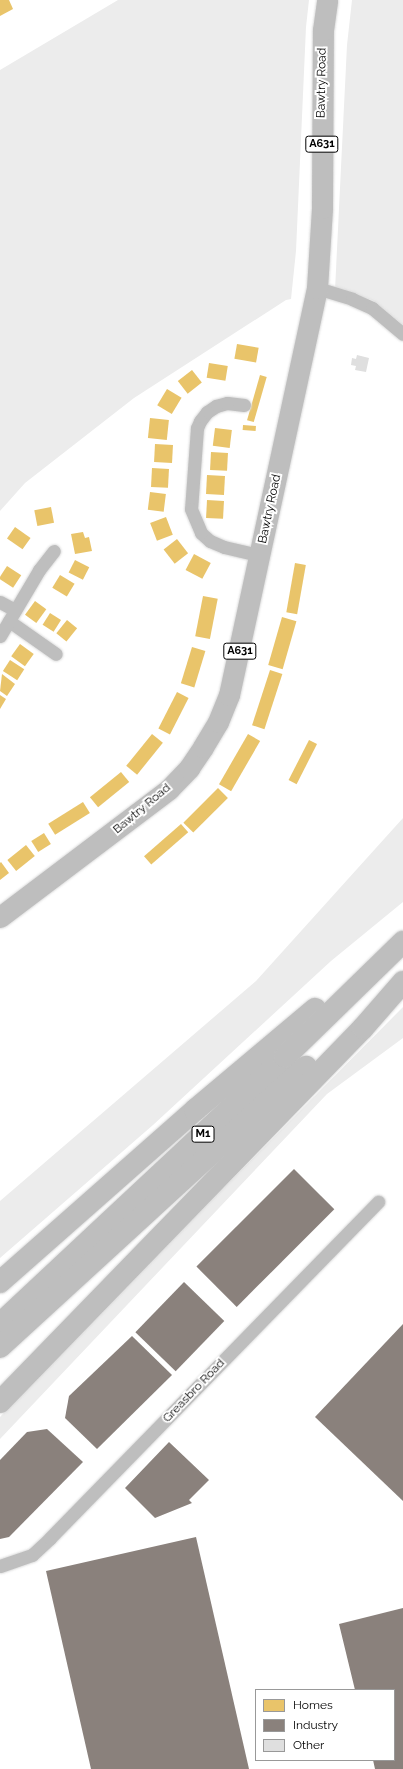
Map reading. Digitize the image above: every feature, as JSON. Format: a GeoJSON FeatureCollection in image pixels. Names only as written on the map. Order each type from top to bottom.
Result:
{"type":"FeatureCollection","features":[{"type":"Feature","properties":{"kind":"highway","name":"M1"},"geometry":{"type":"LineString","coordinates":[[0,1282],[195,1110],[403,936]]}},
{"type":"Feature","properties":{"kind":"highway","name":"M1"},"geometry":{"type":"LineString","coordinates":[[0,1324],[285,1057],[403,942]]}},
{"type":"Feature","properties":{"kind":"highway","name":"M1"},"geometry":{"type":"LineString","coordinates":[[0,1347],[403,978]]}},
{"type":"Feature","properties":{"kind":"highway"},"geometry":{"type":"LineString","coordinates":[[0,1402],[357,1034],[403,982]]}},
{"type":"Feature","properties":{"kind":"main road","name":"Bawtry Road"},"geometry":{"type":"LineString","coordinates":[[0,918],[145,810],[189,768],[218,722],[229,695],[317,288],[322,208],[323,30],[327,0]]}},
{"type":"Feature","properties":{"kind":"street"},"geometry":{"type":"LineString","coordinates":[[317,288],[352,299],[372,308],[403,334]]}},
{"type":"Feature","properties":{"kind":"street"},"geometry":{"type":"LineString","coordinates":[[244,405],[227,403],[216,406],[207,412],[200,421],[197,428],[191,509],[201,532],[210,541],[224,547],[260,555]]}},
{"type":"Feature","properties":{"kind":"street"},"geometry":{"type":"LineString","coordinates":[[0,636],[54,551]]}},
{"type":"Feature","properties":{"kind":"street"},"geometry":{"type":"LineString","coordinates":[[0,602],[12,615],[56,654]]}},
{"type":"Feature","properties":{"kind":"street","name":"Greasbro Road"},"geometry":{"type":"LineString","coordinates":[[0,1566],[32,1555],[50,1538],[378,1202]]}},
{"type":"Feature","properties":{"kind":"shaded area"},"geometry":{"type":"Polygon","coordinates":[[[118,0],[309,0],[306,27],[296,251],[291,299],[286,300],[134,398],[25,483],[0,511],[0,70],[118,0]]]}},
{"type":"Feature","properties":{"kind":"shaded area"},"geometry":{"type":"Polygon","coordinates":[[[352,0],[403,0],[403,325],[372,300],[335,290],[347,45],[352,0]]]}},
{"type":"Feature","properties":{"kind":"shaded area"},"geometry":{"type":"Polygon","coordinates":[[[403,818],[403,902],[331,961],[153,1125],[0,1258],[0,1201],[256,981],[403,818]]]}},
{"type":"Feature","properties":{"kind":"shaded area"},"geometry":{"type":"Polygon","coordinates":[[[403,1007],[403,1038],[327,1094],[0,1439],[0,1417],[45,1368],[403,1007]]]}},
{"type":"Feature","properties":{"kind":"building: Homes"},"geometry":{"type":"Polygon","coordinates":[[[0,0],[9,0],[13,9],[0,16],[0,0]]]}},
{"type":"Feature","properties":{"kind":"building: Homes"},"geometry":{"type":"Polygon","coordinates":[[[237,344],[259,348],[256,363],[234,359],[237,344]]]}},
{"type":"Feature","properties":{"kind":"building: Homes"},"geometry":{"type":"Polygon","coordinates":[[[209,363],[228,366],[225,381],[207,378],[209,363]]]}},
{"type":"Feature","properties":{"kind":"building: Homes"},"geometry":{"type":"Polygon","coordinates":[[[192,370],[202,383],[188,394],[178,381],[192,370]]]}},
{"type":"Feature","properties":{"kind":"building: Homes"},"geometry":{"type":"Polygon","coordinates":[[[260,375],[267,377],[254,422],[247,420],[260,375]]]}},
{"type":"Feature","properties":{"kind":"building: Homes"},"geometry":{"type":"Polygon","coordinates":[[[167,389],[182,398],[172,414],[157,405],[167,389]]]}},
{"type":"Feature","properties":{"kind":"building: Homes"},"geometry":{"type":"Polygon","coordinates":[[[150,418],[169,420],[167,440],[148,438],[150,418]]]}},
{"type":"Feature","properties":{"kind":"building: Homes"},"geometry":{"type":"Polygon","coordinates":[[[243,425],[256,426],[256,431],[243,430],[243,425]]]}},
{"type":"Feature","properties":{"kind":"building: Homes"},"geometry":{"type":"Polygon","coordinates":[[[215,428],[232,430],[230,448],[213,446],[215,428]]]}},
{"type":"Feature","properties":{"kind":"building: Homes"},"geometry":{"type":"Polygon","coordinates":[[[155,444],[173,445],[172,463],[154,462],[155,444]]]}},
{"type":"Feature","properties":{"kind":"building: Homes"},"geometry":{"type":"Polygon","coordinates":[[[211,452],[228,453],[227,471],[210,470],[211,452]]]}},
{"type":"Feature","properties":{"kind":"building: Homes"},"geometry":{"type":"Polygon","coordinates":[[[152,468],[169,469],[168,488],[151,487],[152,468]]]}},
{"type":"Feature","properties":{"kind":"building: Homes"},"geometry":{"type":"Polygon","coordinates":[[[207,475],[225,476],[224,495],[206,494],[207,475]]]}},
{"type":"Feature","properties":{"kind":"building: Homes"},"geometry":{"type":"Polygon","coordinates":[[[150,492],[166,494],[164,512],[148,510],[150,492]]]}},
{"type":"Feature","properties":{"kind":"building: Homes"},"geometry":{"type":"Polygon","coordinates":[[[207,500],[224,501],[223,519],[206,518],[207,500]]]}},
{"type":"Feature","properties":{"kind":"building: Homes"},"geometry":{"type":"Polygon","coordinates":[[[51,507],[54,523],[37,526],[34,510],[51,507]]]}},
{"type":"Feature","properties":{"kind":"building: Homes"},"geometry":{"type":"Polygon","coordinates":[[[166,517],[173,535],[157,541],[150,523],[166,517]]]}},
{"type":"Feature","properties":{"kind":"building: Homes"},"geometry":{"type":"Polygon","coordinates":[[[15,527],[31,538],[23,549],[7,538],[15,527]]]}},
{"type":"Feature","properties":{"kind":"building: Homes"},"geometry":{"type":"Polygon","coordinates":[[[83,532],[85,538],[89,537],[92,551],[75,554],[71,534],[83,532]]]}},
{"type":"Feature","properties":{"kind":"building: Homes"},"geometry":{"type":"Polygon","coordinates":[[[177,539],[188,553],[175,564],[164,549],[177,539]]]}},
{"type":"Feature","properties":{"kind":"building: Homes"},"geometry":{"type":"Polygon","coordinates":[[[194,554],[211,563],[202,579],[186,570],[194,554]]]}},
{"type":"Feature","properties":{"kind":"building: Homes"},"geometry":{"type":"Polygon","coordinates":[[[75,560],[89,567],[83,580],[69,572],[75,560]]]}},
{"type":"Feature","properties":{"kind":"building: Homes"},"geometry":{"type":"Polygon","coordinates":[[[295,563],[306,565],[297,614],[286,612],[295,563]]]}},
{"type":"Feature","properties":{"kind":"building: Homes"},"geometry":{"type":"Polygon","coordinates":[[[7,566],[21,575],[13,588],[0,579],[7,566]]]}},
{"type":"Feature","properties":{"kind":"building: Homes"},"geometry":{"type":"Polygon","coordinates":[[[60,575],[75,584],[67,597],[52,588],[60,575]]]}},
{"type":"Feature","properties":{"kind":"building: Homes"},"geometry":{"type":"Polygon","coordinates":[[[203,596],[218,599],[210,639],[195,636],[203,596]]]}},
{"type":"Feature","properties":{"kind":"building: Homes"},"geometry":{"type":"Polygon","coordinates":[[[35,601],[46,609],[36,623],[25,615],[35,601]]]}},
{"type":"Feature","properties":{"kind":"building: Homes"},"geometry":{"type":"Polygon","coordinates":[[[50,613],[61,620],[54,632],[43,625],[50,613]]]}},
{"type":"Feature","properties":{"kind":"building: Homes"},"geometry":{"type":"Polygon","coordinates":[[[282,617],[296,621],[283,669],[268,665],[282,617]]]}},
{"type":"Feature","properties":{"kind":"building: Homes"},"geometry":{"type":"Polygon","coordinates":[[[67,620],[77,628],[66,641],[56,633],[67,620]]]}},
{"type":"Feature","properties":{"kind":"building: Homes"},"geometry":{"type":"Polygon","coordinates":[[[20,644],[34,654],[25,666],[11,656],[20,644]]]}},
{"type":"Feature","properties":{"kind":"building: Homes"},"geometry":{"type":"Polygon","coordinates":[[[192,647],[205,651],[194,687],[181,683],[192,647]]]}},
{"type":"Feature","properties":{"kind":"building: Homes"},"geometry":{"type":"Polygon","coordinates":[[[10,660],[24,669],[17,680],[3,671],[10,660]]]}},
{"type":"Feature","properties":{"kind":"building: Homes"},"geometry":{"type":"Polygon","coordinates":[[[270,670],[282,674],[264,729],[252,725],[270,670]]]}},
{"type":"Feature","properties":{"kind":"building: Homes"},"geometry":{"type":"Polygon","coordinates":[[[2,674],[15,684],[7,696],[0,691],[2,674]]]}},
{"type":"Feature","properties":{"kind":"building: Homes"},"geometry":{"type":"Polygon","coordinates":[[[177,692],[189,698],[170,734],[158,729],[177,692]]]}},
{"type":"Feature","properties":{"kind":"building: Homes"},"geometry":{"type":"Polygon","coordinates":[[[0,695],[6,699],[0,709],[0,695]]]}},
{"type":"Feature","properties":{"kind":"building: Homes"},"geometry":{"type":"Polygon","coordinates":[[[152,734],[163,743],[137,775],[126,766],[152,734]]]}},
{"type":"Feature","properties":{"kind":"building: Homes"},"geometry":{"type":"Polygon","coordinates":[[[248,734],[260,741],[231,791],[219,784],[248,734]]]}},
{"type":"Feature","properties":{"kind":"building: Homes"},"geometry":{"type":"Polygon","coordinates":[[[309,740],[317,744],[297,784],[289,780],[309,740]]]}},
{"type":"Feature","properties":{"kind":"building: Homes"},"geometry":{"type":"Polygon","coordinates":[[[121,772],[129,782],[98,807],[90,797],[121,772]]]}},
{"type":"Feature","properties":{"kind":"building: Homes"},"geometry":{"type":"Polygon","coordinates":[[[218,788],[228,798],[193,833],[183,823],[218,788]]]}},
{"type":"Feature","properties":{"kind":"building: Homes"},"geometry":{"type":"Polygon","coordinates":[[[83,802],[90,813],[55,835],[48,824],[83,802]]]}},
{"type":"Feature","properties":{"kind":"building: Homes"},"geometry":{"type":"Polygon","coordinates":[[[181,824],[188,832],[151,864],[144,856],[181,824]]]}},
{"type":"Feature","properties":{"kind":"building: Homes"},"geometry":{"type":"Polygon","coordinates":[[[44,833],[51,844],[38,852],[31,841],[44,833]]]}},
{"type":"Feature","properties":{"kind":"building: Homes"},"geometry":{"type":"Polygon","coordinates":[[[26,845],[35,856],[16,871],[7,860],[26,845]]]}},
{"type":"Feature","properties":{"kind":"building: Homes"},"geometry":{"type":"Polygon","coordinates":[[[1,862],[9,873],[0,880],[0,863],[1,862]]]}},
{"type":"Feature","properties":{"kind":"building: Industry"},"geometry":{"type":"Polygon","coordinates":[[[294,1169],[334,1209],[237,1307],[196,1267],[294,1169]]]}},
{"type":"Feature","properties":{"kind":"building: Industry"},"geometry":{"type":"Polygon","coordinates":[[[184,1282],[224,1321],[176,1371],[135,1332],[184,1282]]]}},
{"type":"Feature","properties":{"kind":"building: Industry"},"geometry":{"type":"Polygon","coordinates":[[[403,1324],[403,1501],[315,1417],[403,1324]]]}},
{"type":"Feature","properties":{"kind":"building: Industry"},"geometry":{"type":"Polygon","coordinates":[[[132,1336],[172,1375],[97,1449],[65,1418],[69,1396],[132,1336]]]}},
{"type":"Feature","properties":{"kind":"building: Industry"},"geometry":{"type":"Polygon","coordinates":[[[47,1429],[83,1462],[9,1537],[0,1539],[0,1460],[27,1432],[47,1429]]]}},
{"type":"Feature","properties":{"kind":"building: Industry"},"geometry":{"type":"Polygon","coordinates":[[[169,1442],[209,1480],[189,1500],[192,1503],[155,1518],[125,1488],[169,1442]]]}},
{"type":"Feature","properties":{"kind":"building: Industry"},"geometry":{"type":"Polygon","coordinates":[[[196,1537],[249,1769],[91,1769],[46,1571],[196,1537]]]}},
{"type":"Feature","properties":{"kind":"building: Industry"},"geometry":{"type":"Polygon","coordinates":[[[403,1608],[403,1769],[375,1769],[373,1761],[395,1761],[395,1689],[355,1689],[339,1624],[403,1608]]]}},
{"type":"Feature","properties":{"kind":"building: Other"},"geometry":{"type":"Polygon","coordinates":[[[357,355],[369,358],[366,372],[355,370],[356,366],[351,365],[352,358],[356,359],[357,355]]]}}]}
